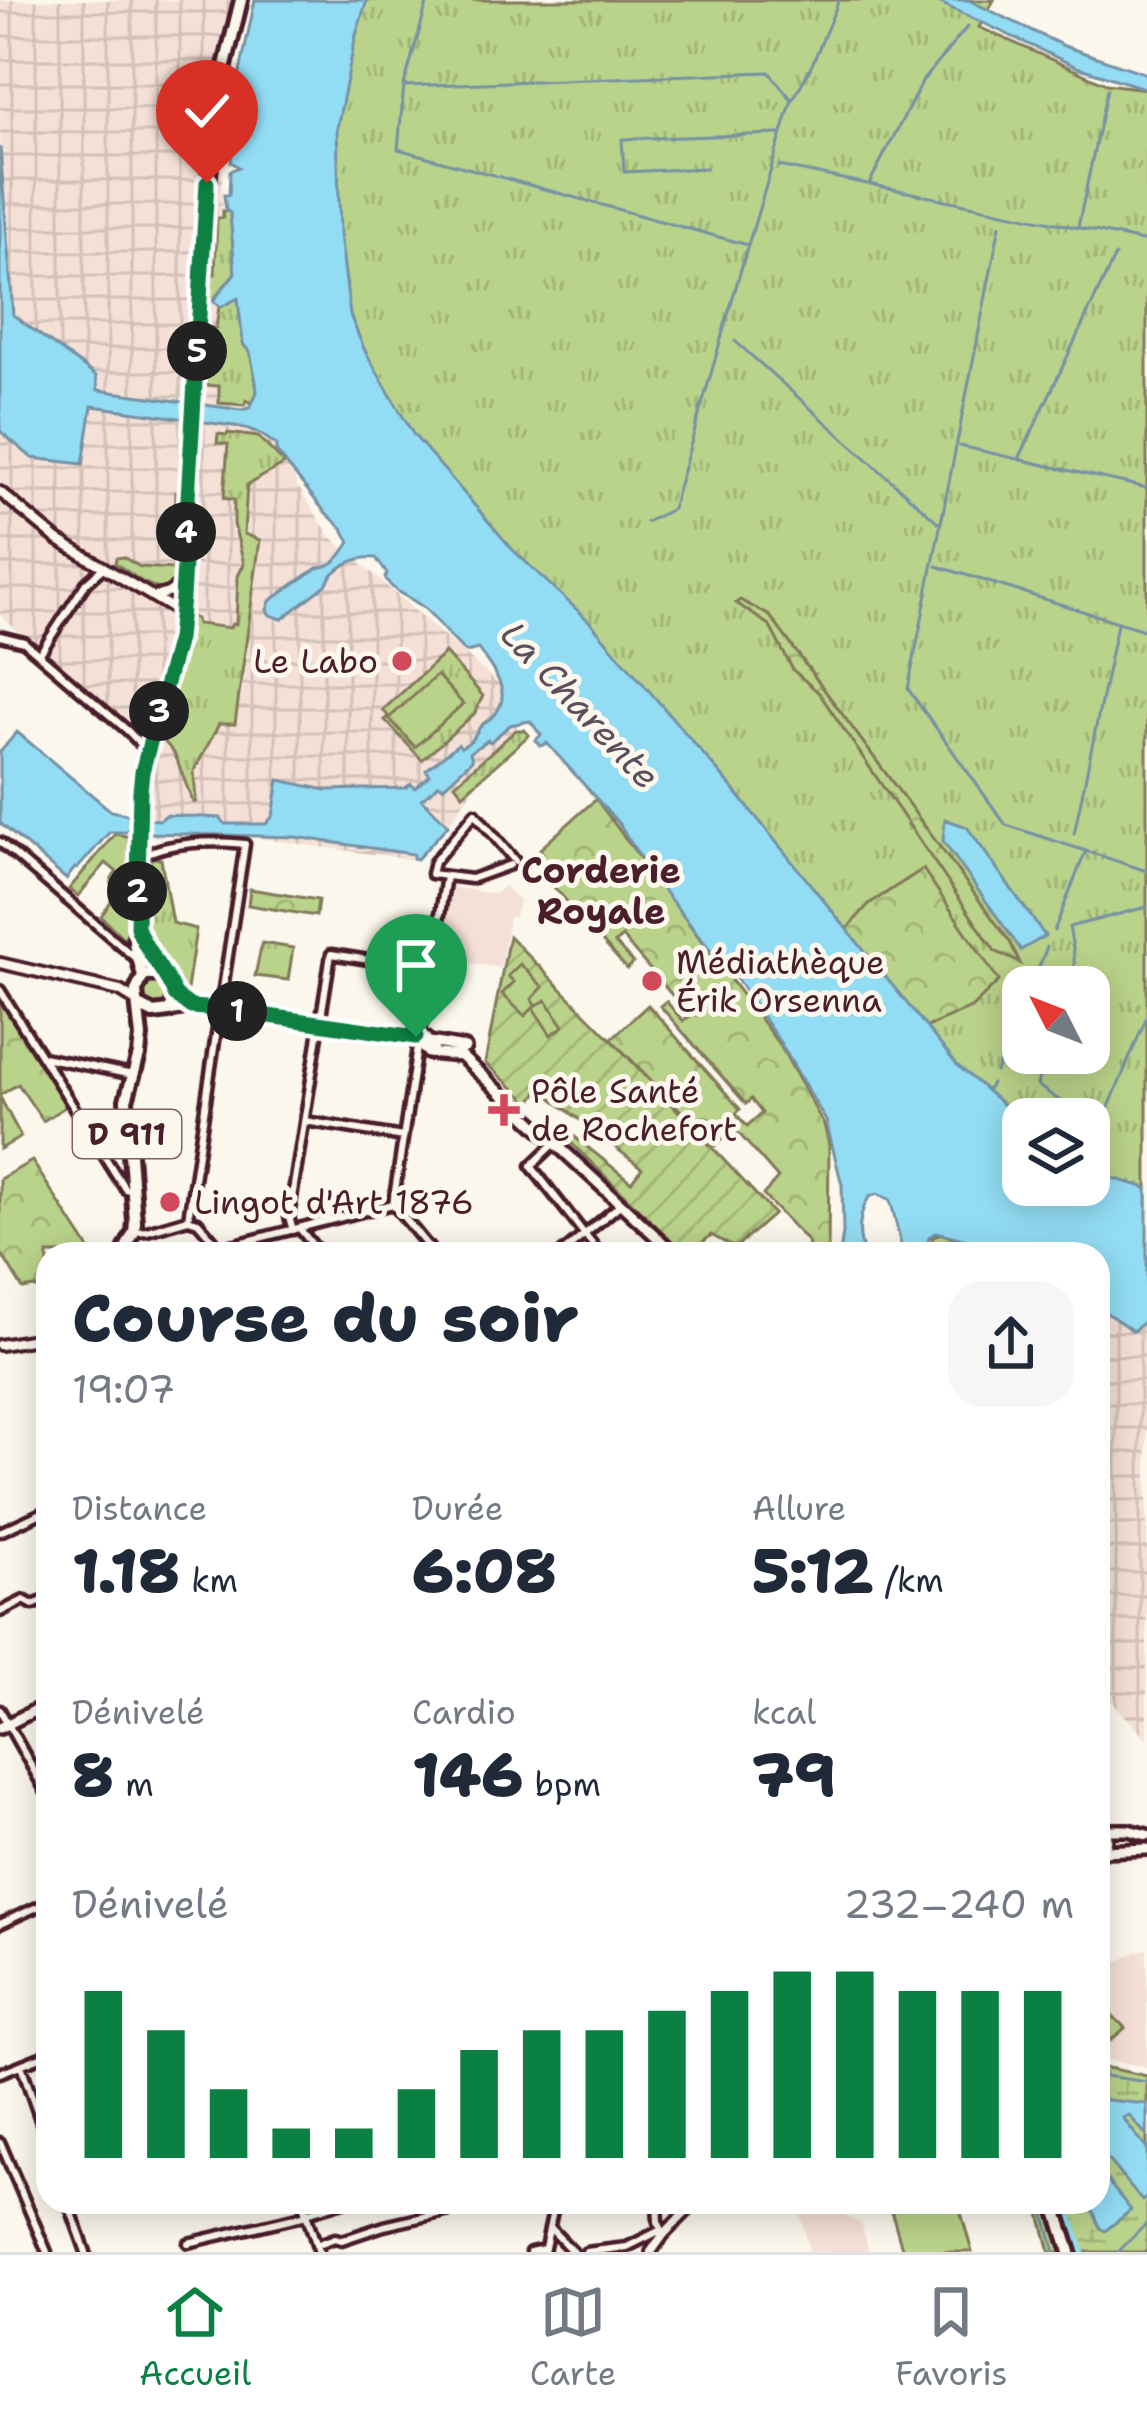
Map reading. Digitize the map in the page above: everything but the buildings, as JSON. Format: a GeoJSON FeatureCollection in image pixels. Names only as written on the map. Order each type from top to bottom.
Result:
{"type":"FeatureCollection","features":[{"type":"Feature","properties":{"kind":"main road"},"geometry":{"type":"LineString","coordinates":[[241,0],[211,148],[175,653],[148,740],[138,811],[134,943],[138,1004],[147,1012],[220,1009],[424,1040],[466,1055],[662,1242]]}},
{"type":"Feature","properties":{"kind":"main road"},"geometry":{"type":"LineString","coordinates":[[137,927],[175,995],[191,1007]]}},
{"type":"Feature","properties":{"kind":"main road"},"geometry":{"type":"LineString","coordinates":[[140,980],[161,971]]}},
{"type":"Feature","properties":{"kind":"main road"},"geometry":{"type":"LineString","coordinates":[[164,1012],[175,995]]}},
{"type":"Feature","properties":{"kind":"main road","name":"D 911"},"geometry":{"type":"LineString","coordinates":[[129,1242],[134,1232],[134,1190],[126,1100],[141,1037],[138,1004]]}},
{"type":"Feature","properties":{"kind":"main road","name":"D 911"},"geometry":{"type":"LineString","coordinates":[[141,1037],[164,1012]]}},
{"type":"Feature","properties":{"kind":"main road"},"geometry":{"type":"LineString","coordinates":[[4,1726],[36,1710]]}},
{"type":"Feature","properties":{"kind":"main road"},"geometry":{"type":"LineString","coordinates":[[1110,1828],[1128,1830],[1147,1842]]}},
{"type":"Feature","properties":{"kind":"main road"},"geometry":{"type":"LineString","coordinates":[[1110,1851],[1147,1842]]}},
{"type":"Feature","properties":{"kind":"main road"},"geometry":{"type":"LineString","coordinates":[[1058,2214],[1070,2252]]}},
{"type":"Feature","properties":{"kind":"street"},"geometry":{"type":"LineString","coordinates":[[0,492],[58,539],[180,613]]}},
{"type":"Feature","properties":{"kind":"street"},"geometry":{"type":"LineString","coordinates":[[86,583],[90,558]]}},
{"type":"Feature","properties":{"kind":"street"},"geometry":{"type":"LineString","coordinates":[[39,655],[86,583],[105,566]]}},
{"type":"Feature","properties":{"kind":"street"},"geometry":{"type":"LineString","coordinates":[[154,597],[183,584]]}},
{"type":"Feature","properties":{"kind":"street"},"geometry":{"type":"LineString","coordinates":[[0,636],[24,643],[128,731],[148,740]]}},
{"type":"Feature","properties":{"kind":"street"},"geometry":{"type":"LineString","coordinates":[[128,731],[148,740]]}},
{"type":"Feature","properties":{"kind":"street"},"geometry":{"type":"LineString","coordinates":[[475,814],[513,863],[472,878],[446,876],[431,874],[434,862],[475,814]]}},
{"type":"Feature","properties":{"kind":"street"},"geometry":{"type":"LineString","coordinates":[[137,839],[154,849]]}},
{"type":"Feature","properties":{"kind":"street"},"geometry":{"type":"LineString","coordinates":[[137,858],[154,849],[217,840],[245,844],[188,1219]]}},
{"type":"Feature","properties":{"kind":"street"},"geometry":{"type":"LineString","coordinates":[[0,855],[3,845],[138,958]]}},
{"type":"Feature","properties":{"kind":"street"},"geometry":{"type":"LineString","coordinates":[[424,1242],[393,1204],[424,1040],[446,876]]}},
{"type":"Feature","properties":{"kind":"street"},"geometry":{"type":"LineString","coordinates":[[117,940],[134,943],[161,971]]}},
{"type":"Feature","properties":{"kind":"street"},"geometry":{"type":"LineString","coordinates":[[308,1242],[289,1217],[331,955],[432,970]]}},
{"type":"Feature","properties":{"kind":"street"},"geometry":{"type":"LineString","coordinates":[[0,963],[120,991],[138,1004]]}},
{"type":"Feature","properties":{"kind":"street"},"geometry":{"type":"LineString","coordinates":[[120,991],[140,980]]}},
{"type":"Feature","properties":{"kind":"street"},"geometry":{"type":"LineString","coordinates":[[0,990],[125,1190],[134,1190]]}},
{"type":"Feature","properties":{"kind":"street"},"geometry":{"type":"LineString","coordinates":[[43,1057],[134,1076]]}},
{"type":"Feature","properties":{"kind":"street"},"geometry":{"type":"LineString","coordinates":[[305,1121],[404,1137]]}},
{"type":"Feature","properties":{"kind":"street"},"geometry":{"type":"LineString","coordinates":[[556,1143],[531,1166],[591,1242]]}},
{"type":"Feature","properties":{"kind":"street"},"geometry":{"type":"LineString","coordinates":[[253,1242],[393,1204]]}},
{"type":"Feature","properties":{"kind":"street"},"geometry":{"type":"LineString","coordinates":[[575,1242],[621,1204]]}},
{"type":"Feature","properties":{"kind":"street"},"geometry":{"type":"LineString","coordinates":[[134,1232],[188,1219],[198,1222],[215,1242]]}},
{"type":"Feature","properties":{"kind":"street"},"geometry":{"type":"LineString","coordinates":[[0,1345],[36,1339]]}},
{"type":"Feature","properties":{"kind":"street"},"geometry":{"type":"LineString","coordinates":[[0,1532],[36,1516]]}},
{"type":"Feature","properties":{"kind":"street"},"geometry":{"type":"LineString","coordinates":[[0,1612],[24,1600],[36,1604]]}},
{"type":"Feature","properties":{"kind":"street"},"geometry":{"type":"LineString","coordinates":[[0,1710],[4,1726],[36,1774]]}},
{"type":"Feature","properties":{"kind":"street"},"geometry":{"type":"LineString","coordinates":[[0,1924],[36,1908]]}},
{"type":"Feature","properties":{"kind":"street"},"geometry":{"type":"LineString","coordinates":[[1,2070],[36,2059]]}},
{"type":"Feature","properties":{"kind":"street"},"geometry":{"type":"LineString","coordinates":[[21,2065],[36,2108]]}},
{"type":"Feature","properties":{"kind":"street"},"geometry":{"type":"LineString","coordinates":[[0,2142],[47,2252]]}},
{"type":"Feature","properties":{"kind":"street"},"geometry":{"type":"LineString","coordinates":[[72,2214],[86,2252]]}},
{"type":"Feature","properties":{"kind":"street"},"geometry":{"type":"LineString","coordinates":[[188,2243],[306,2214],[318,2249],[335,2238],[437,2214]]}},
{"type":"Feature","properties":{"kind":"street"},"geometry":{"type":"LineString","coordinates":[[530,2252],[544,2250],[552,2214]]}},
{"type":"Feature","properties":{"kind":"street"},"geometry":{"type":"LineString","coordinates":[[658,2214],[664,2234]]}},
{"type":"Feature","properties":{"kind":"street"},"geometry":{"type":"LineString","coordinates":[[653,2251],[683,2214]]}},
{"type":"Feature","properties":{"kind":"street"},"geometry":{"type":"LineString","coordinates":[[550,2228],[573,2252]]}},
{"type":"Feature","properties":{"kind":"street"},"geometry":{"type":"LineString","coordinates":[[586,2252],[664,2234]]}},
{"type":"Feature","properties":{"kind":"shaded area"},"geometry":{"type":"Polygon","coordinates":[[[0,0],[244,0],[221,144],[227,360],[281,428],[296,484],[330,536],[528,710],[450,822],[414,860],[250,837],[141,836],[155,759],[145,742],[0,615],[0,0]]]}},
{"type":"Feature","properties":{"kind":"shaded area"},"geometry":{"type":"Polygon","coordinates":[[[504,886],[519,900],[515,917],[509,917],[500,968],[440,958],[451,887],[495,894],[504,886]]]}},
{"type":"Feature","properties":{"kind":"shaded area"},"geometry":{"type":"Polygon","coordinates":[[[1110,1315],[1133,1330],[1147,1319],[1147,1739],[1110,1700],[1110,1315]]]}},
{"type":"Feature","properties":{"kind":"shaded area"},"geometry":{"type":"Polygon","coordinates":[[[1147,1949],[1147,2067],[1110,2060],[1110,1960],[1114,1964],[1147,1949]]]}},
{"type":"Feature","properties":{"kind":"shaded area"},"geometry":{"type":"Polygon","coordinates":[[[800,2214],[843,2214],[862,2225],[869,2252],[810,2252],[800,2214]]]}},
{"type":"Feature","properties":{"kind":"green space"},"geometry":{"type":"Polygon","coordinates":[[[353,0],[994,0],[979,27],[1106,84],[1147,89],[1147,1206],[1110,1193],[1110,1098],[1002,1098],[1002,1120],[502,573],[344,343],[318,226],[353,0]]]}},
{"type":"Feature","properties":{"kind":"green space"},"geometry":{"type":"Polygon","coordinates":[[[223,211],[230,212],[235,273],[213,300],[206,300],[207,274],[215,274],[217,218],[223,218],[223,211]]]}},
{"type":"Feature","properties":{"kind":"green space"},"geometry":{"type":"Polygon","coordinates":[[[238,297],[243,344],[250,352],[257,392],[253,403],[246,400],[245,405],[219,403],[219,386],[201,385],[203,327],[216,328],[219,307],[238,297]]]}},
{"type":"Feature","properties":{"kind":"green space"},"geometry":{"type":"Polygon","coordinates":[[[218,434],[258,437],[285,464],[247,485],[244,534],[260,540],[235,724],[219,724],[194,771],[193,802],[163,734],[191,617],[197,624],[230,628],[236,624],[238,576],[244,564],[234,524],[234,500],[224,498],[228,444],[217,443],[218,434]]]}},
{"type":"Feature","properties":{"kind":"green space"},"geometry":{"type":"Polygon","coordinates":[[[176,492],[181,496],[176,572],[172,583],[161,590],[115,563],[123,557],[140,567],[173,569],[176,492]]]}},
{"type":"Feature","properties":{"kind":"green space"},"geometry":{"type":"Polygon","coordinates":[[[740,600],[770,616],[1010,942],[1020,963],[995,951],[819,693],[793,670],[769,625],[736,603],[740,600]]]}},
{"type":"Feature","properties":{"kind":"green space"},"geometry":{"type":"Polygon","coordinates":[[[445,653],[483,696],[474,714],[422,760],[385,720],[388,716],[383,710],[445,653]]]}},
{"type":"Feature","properties":{"kind":"green space"},"geometry":{"type":"Polygon","coordinates":[[[437,675],[463,704],[415,747],[389,718],[437,675]]]}},
{"type":"Feature","properties":{"kind":"green space"},"geometry":{"type":"Polygon","coordinates":[[[516,730],[529,735],[463,794],[455,784],[516,730]]]}},
{"type":"Feature","properties":{"kind":"green space"},"geometry":{"type":"Polygon","coordinates":[[[596,799],[781,1047],[824,1125],[829,1145],[828,1242],[808,1242],[763,1195],[778,1178],[735,1129],[715,1146],[611,1039],[648,1005],[740,1109],[736,1114],[747,1126],[762,1113],[751,1099],[746,1104],[660,1006],[666,1001],[683,1021],[690,1016],[622,937],[615,943],[633,963],[627,969],[545,877],[552,871],[540,857],[540,849],[596,799]]]}},
{"type":"Feature","properties":{"kind":"green space"},"geometry":{"type":"Polygon","coordinates":[[[115,834],[131,837],[130,932],[123,938],[101,916],[111,902],[112,878],[117,872],[106,863],[78,896],[69,889],[115,834]]]}},
{"type":"Feature","properties":{"kind":"green space"},"geometry":{"type":"Polygon","coordinates":[[[149,857],[161,859],[172,923],[196,929],[186,996],[145,933],[146,885],[153,877],[149,857]]]}},
{"type":"Feature","properties":{"kind":"green space"},"geometry":{"type":"Polygon","coordinates":[[[923,869],[999,981],[971,1008],[925,1028],[846,930],[869,904],[923,869]]]}},
{"type":"Feature","properties":{"kind":"green space"},"geometry":{"type":"Polygon","coordinates":[[[250,889],[318,900],[316,916],[248,905],[250,889]]]}},
{"type":"Feature","properties":{"kind":"green space"},"geometry":{"type":"Polygon","coordinates":[[[509,936],[774,1214],[742,1242],[724,1242],[711,1235],[703,1242],[673,1242],[558,1130],[561,1126],[631,1182],[642,1168],[540,1089],[530,1103],[485,1063],[509,936]]]}},
{"type":"Feature","properties":{"kind":"green space"},"geometry":{"type":"Polygon","coordinates":[[[262,943],[293,948],[288,980],[255,976],[262,943]]]}},
{"type":"Feature","properties":{"kind":"green space"},"geometry":{"type":"Polygon","coordinates":[[[520,964],[543,987],[532,999],[535,1006],[546,1000],[564,1026],[551,1035],[533,1008],[525,1016],[502,994],[514,982],[508,976],[520,964]]]}},
{"type":"Feature","properties":{"kind":"green space"},"geometry":{"type":"Polygon","coordinates":[[[155,979],[170,994],[155,1009],[140,994],[155,979]]]}},
{"type":"Feature","properties":{"kind":"green space"},"geometry":{"type":"Polygon","coordinates":[[[0,998],[68,1105],[43,1121],[18,1084],[0,1095],[0,998]]]}},
{"type":"Feature","properties":{"kind":"green space"},"geometry":{"type":"Polygon","coordinates":[[[0,1097],[21,1137],[0,1149],[0,1097]]]}},
{"type":"Feature","properties":{"kind":"green space"},"geometry":{"type":"Polygon","coordinates":[[[32,1161],[85,1242],[36,1242],[36,1288],[23,1289],[0,1251],[0,1179],[32,1161]]]}},
{"type":"Feature","properties":{"kind":"green space"},"geometry":{"type":"Polygon","coordinates":[[[940,1233],[965,1242],[932,1242],[940,1233]]]}},
{"type":"Feature","properties":{"kind":"green space"},"geometry":{"type":"Polygon","coordinates":[[[1110,2014],[1125,2028],[1110,2041],[1110,2014]]]}},
{"type":"Feature","properties":{"kind":"green space"},"geometry":{"type":"Polygon","coordinates":[[[1110,2068],[1147,2076],[1147,2252],[1050,2252],[1040,2214],[1110,2214],[1110,2068]]]}},
{"type":"Feature","properties":{"kind":"green space"},"geometry":{"type":"Polygon","coordinates":[[[892,2214],[961,2214],[972,2252],[903,2252],[892,2214]]]}},
{"type":"Feature","properties":{"kind":"water","name":"La Charente"},"geometry":{"type":"Polygon","coordinates":[[[255,0],[367,0],[337,128],[340,234],[350,315],[365,351],[413,434],[513,550],[591,623],[735,791],[957,1065],[1002,1104],[1002,1206],[1110,1206],[1110,1177],[1147,1188],[1147,1319],[1133,1331],[1110,1315],[1110,1242],[968,1242],[937,1232],[928,1242],[900,1242],[889,1199],[877,1194],[869,1197],[861,1218],[861,1242],[842,1242],[842,1185],[826,1121],[781,1044],[736,978],[652,876],[619,824],[547,743],[541,746],[536,740],[541,735],[530,721],[510,725],[470,752],[472,760],[422,799],[448,825],[417,859],[413,854],[295,837],[150,833],[142,827],[143,819],[160,820],[166,815],[221,818],[225,824],[266,824],[273,816],[279,780],[326,790],[411,784],[415,788],[430,775],[426,770],[458,744],[471,741],[501,704],[498,679],[478,649],[466,652],[424,608],[393,588],[376,558],[340,568],[282,619],[270,615],[270,601],[317,568],[333,563],[350,542],[276,451],[276,445],[257,433],[92,406],[83,464],[32,458],[0,431],[0,147],[13,315],[96,376],[98,390],[241,410],[250,408],[257,392],[250,352],[243,344],[238,298],[221,307],[213,301],[235,273],[224,195],[229,195],[230,171],[239,167],[231,162],[234,101],[255,0]]]}},
{"type":"Feature","properties":{"kind":"water"},"geometry":{"type":"Polygon","coordinates":[[[934,0],[968,0],[1064,46],[1147,74],[1147,89],[1077,67],[934,0]]]}},
{"type":"Feature","properties":{"kind":"water"},"geometry":{"type":"Polygon","coordinates":[[[17,732],[111,811],[130,817],[131,827],[110,832],[66,879],[0,823],[0,752],[17,732]]]}},
{"type":"Feature","properties":{"kind":"water"},"geometry":{"type":"Polygon","coordinates":[[[945,819],[967,827],[1045,936],[1021,950],[943,841],[945,819]]]}},
{"type":"Feature","properties":{"kind":"water"},"geometry":{"type":"Polygon","coordinates":[[[1110,2100],[1147,2104],[1147,2136],[1129,2115],[1123,2118],[1147,2149],[1147,2197],[1142,2201],[1110,2162],[1110,2100]]]}},
{"type":"Feature","properties":{"kind":"water"},"geometry":{"type":"Polygon","coordinates":[[[1110,2184],[1131,2210],[1105,2231],[1095,2214],[1110,2214],[1110,2184]]]}},
{"type":"Feature","properties":{"kind":"waterway"},"geometry":{"type":"LineString","coordinates":[[404,85],[428,0]]}},
{"type":"Feature","properties":{"kind":"waterway"},"geometry":{"type":"LineString","coordinates":[[793,99],[839,0]]}},
{"type":"Feature","properties":{"kind":"waterway"},"geometry":{"type":"LineString","coordinates":[[968,26],[923,80],[869,184],[1147,242]]}},
{"type":"Feature","properties":{"kind":"waterway"},"geometry":{"type":"LineString","coordinates":[[646,522],[672,509],[748,245],[398,149],[404,86],[769,72],[792,100],[748,245]]}},
{"type":"Feature","properties":{"kind":"waterway"},"geometry":{"type":"LineString","coordinates":[[1078,227],[1107,89]]}},
{"type":"Feature","properties":{"kind":"waterway"},"geometry":{"type":"LineString","coordinates":[[706,168],[624,172],[622,139],[779,134]]}},
{"type":"Feature","properties":{"kind":"waterway"},"geometry":{"type":"LineString","coordinates":[[779,166],[867,184]]}},
{"type":"Feature","properties":{"kind":"waterway"},"geometry":{"type":"LineString","coordinates":[[1000,225],[908,689],[1006,825],[1147,871]]}},
{"type":"Feature","properties":{"kind":"waterway"},"geometry":{"type":"LineString","coordinates":[[1019,459],[1115,256]]}},
{"type":"Feature","properties":{"kind":"waterway"},"geometry":{"type":"LineString","coordinates":[[735,341],[940,524]]}},
{"type":"Feature","properties":{"kind":"waterway"},"geometry":{"type":"LineString","coordinates":[[960,446],[1147,488]]}},
{"type":"Feature","properties":{"kind":"waterway"},"geometry":{"type":"LineString","coordinates":[[937,566],[1147,631]]}},
{"type":"Feature","properties":{"kind":"waterway"},"geometry":{"type":"LineString","coordinates":[[1074,834],[1117,624]]}},
{"type":"Feature","properties":{"kind":"waterway"},"geometry":{"type":"LineString","coordinates":[[1054,931],[1085,853]]}},
{"type":"Feature","properties":{"kind":"waterway"},"geometry":{"type":"LineString","coordinates":[[1074,966],[1069,927],[1147,907]]}},
{"type":"Feature","properties":{"kind":"waterway"},"geometry":{"type":"LineString","coordinates":[[1039,966],[1047,947]]}},
{"type":"Feature","properties":{"kind":"waterway"},"geometry":{"type":"LineString","coordinates":[[1040,1074],[1037,1085],[1070,1108],[1104,1119],[1147,1016]]}},
{"type":"Feature","properties":{"kind":"waterway"},"geometry":{"type":"LineString","coordinates":[[996,1072],[1002,1057]]}},
{"type":"Feature","properties":{"kind":"waterway"},"geometry":{"type":"LineString","coordinates":[[987,1091],[991,1083]]}},
{"type":"Feature","properties":{"kind":"waterway"},"geometry":{"type":"LineString","coordinates":[[1110,2077],[1147,2082]]}},
{"type":"Feature","properties":{"kind":"waterway"},"geometry":{"type":"LineString","coordinates":[[1044,2214],[1055,2252]]}},
{"type":"Feature","properties":{"kind":"waterway"},"geometry":{"type":"LineString","coordinates":[[1070,2214],[1082,2252]]}},
{"type":"Feature","properties":{"kind":"waterway"},"geometry":{"type":"LineString","coordinates":[[1118,2252],[1147,2223]]}},
{"type":"Feature","properties":{"kind":"place","name":"Le Labo"},"geometry":{"type":"Point","coordinates":[402,661]}},
{"type":"Feature","properties":{"kind":"place","name":"Médiathèque Érik Orsenna"},"geometry":{"type":"Point","coordinates":[652,981]}},
{"type":"Feature","properties":{"kind":"place","name":"Pôle Santé de Rochefort"},"geometry":{"type":"Point","coordinates":[504,1110]}},
{"type":"Feature","properties":{"kind":"place","name":"Lingot d'Art 1876"},"geometry":{"type":"Point","coordinates":[170,1202]}},
{"type":"Feature","properties":{"kind":"district","name":"Corderie Royale"},"geometry":{"type":"Point","coordinates":[601,890]}},
{"type":"Feature","properties":{"kind":"route"},"geometry":{"type":"LineString","coordinates":[[207,183],[182,598],[178,639],[142,772],[137,927],[175,995],[191,1007],[416,1037]]}}]}
